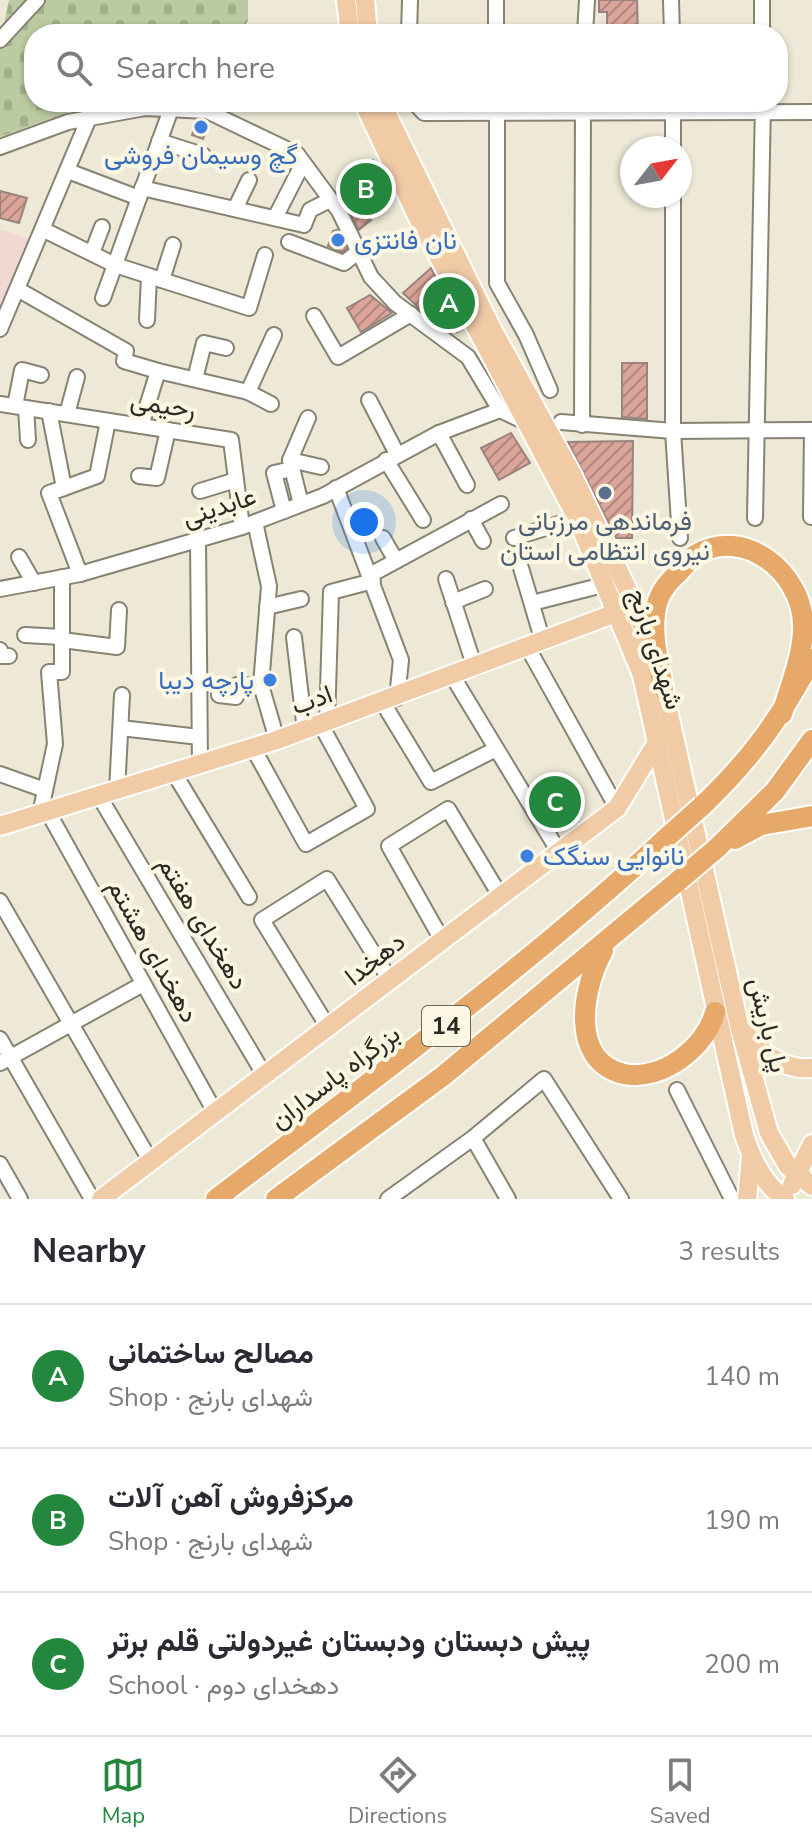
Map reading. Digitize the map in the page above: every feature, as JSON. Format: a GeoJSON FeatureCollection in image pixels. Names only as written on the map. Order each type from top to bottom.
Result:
{"type":"FeatureCollection","features":[{"type":"Feature","properties":{"kind":"highway"},"geometry":{"type":"LineString","coordinates":[[663,688],[654,635],[655,612],[663,588],[696,555],[724,546],[748,549],[769,559],[787,577],[801,612],[800,650],[782,714]]}},
{"type":"Feature","properties":{"kind":"highway","name":"14"},"geometry":{"type":"LineString","coordinates":[[782,714],[812,659]]}},
{"type":"Feature","properties":{"kind":"highway","name":"بزرگراه پاسداران"},"geometry":{"type":"LineString","coordinates":[[216,1199],[421,1046],[583,916],[746,763],[782,714]]}},
{"type":"Feature","properties":{"kind":"highway","name":"14"},"geometry":{"type":"LineString","coordinates":[[276,1199],[443,1076],[609,941],[717,848],[775,791],[812,740]]}},
{"type":"Feature","properties":{"kind":"highway"},"geometry":{"type":"LineString","coordinates":[[717,848],[761,825],[812,816]]}},
{"type":"Feature","properties":{"kind":"highway"},"geometry":{"type":"LineString","coordinates":[[609,941],[591,971],[584,993],[583,1019],[602,1061],[624,1074],[650,1072],[665,1066],[699,1043],[711,1027],[715,1012]]}},
{"type":"Feature","properties":{"kind":"main road"},"geometry":{"type":"LineString","coordinates":[[346,0],[349,24]]}},
{"type":"Feature","properties":{"kind":"main road"},"geometry":{"type":"LineString","coordinates":[[365,0],[367,24]]}},
{"type":"Feature","properties":{"kind":"main road","name":"شهدای بارنج"},"geometry":{"type":"LineString","coordinates":[[368,112],[418,218],[577,518],[607,584],[626,609],[744,1135],[751,1156],[773,1191],[784,1199]]}},
{"type":"Feature","properties":{"kind":"main road"},"geometry":{"type":"LineString","coordinates":[[386,112],[492,329],[563,459],[626,609]]}},
{"type":"Feature","properties":{"kind":"main road","name":"ادب"},"geometry":{"type":"LineString","coordinates":[[0,826],[200,766],[318,726],[626,609]]}},
{"type":"Feature","properties":{"kind":"main road","name":"پل باریش"},"geometry":{"type":"LineString","coordinates":[[626,609],[663,688],[740,1029],[769,1133],[804,1181]]}},
{"type":"Feature","properties":{"kind":"main road","name":"دهخدا"},"geometry":{"type":"LineString","coordinates":[[101,1199],[617,808],[658,741]]}},
{"type":"Feature","properties":{"kind":"main road"},"geometry":{"type":"LineString","coordinates":[[740,1029],[770,1058],[790,1067],[812,1068]]}},
{"type":"Feature","properties":{"kind":"main road"},"geometry":{"type":"LineString","coordinates":[[744,1135],[754,1149],[764,1145],[769,1133]]}},
{"type":"Feature","properties":{"kind":"main road"},"geometry":{"type":"LineString","coordinates":[[784,1199],[804,1181],[812,1144]]}},
{"type":"Feature","properties":{"kind":"main road"},"geometry":{"type":"LineString","coordinates":[[747,1199],[751,1156]]}},
{"type":"Feature","properties":{"kind":"street"},"geometry":{"type":"LineString","coordinates":[[0,40],[37,0]]}},
{"type":"Feature","properties":{"kind":"street"},"geometry":{"type":"LineString","coordinates":[[409,24],[410,0]]}},
{"type":"Feature","properties":{"kind":"street"},"geometry":{"type":"LineString","coordinates":[[496,0],[496,24]]}},
{"type":"Feature","properties":{"kind":"street"},"geometry":{"type":"LineString","coordinates":[[586,24],[587,0]]}},
{"type":"Feature","properties":{"kind":"street"},"geometry":{"type":"LineString","coordinates":[[671,0],[672,24]]}},
{"type":"Feature","properties":{"kind":"street"},"geometry":{"type":"LineString","coordinates":[[762,0],[762,24]]}},
{"type":"Feature","properties":{"kind":"street"},"geometry":{"type":"LineString","coordinates":[[788,110],[812,112]]}},
{"type":"Feature","properties":{"kind":"street"},"geometry":{"type":"LineString","coordinates":[[0,147],[89,118],[123,112]]}},
{"type":"Feature","properties":{"kind":"street"},"geometry":{"type":"LineString","coordinates":[[103,298],[159,141],[173,112]]}},
{"type":"Feature","properties":{"kind":"street"},"geometry":{"type":"LineString","coordinates":[[209,112],[297,154],[330,200],[371,277],[411,314],[468,357],[500,410],[527,423]]}},
{"type":"Feature","properties":{"kind":"street"},"geometry":{"type":"LineString","coordinates":[[497,112],[497,283],[526,335],[550,390]]}},
{"type":"Feature","properties":{"kind":"street"},"geometry":{"type":"LineString","coordinates":[[582,425],[583,112]]}},
{"type":"Feature","properties":{"kind":"street"},"geometry":{"type":"LineString","coordinates":[[673,112],[673,136]]}},
{"type":"Feature","properties":{"kind":"street"},"geometry":{"type":"LineString","coordinates":[[755,518],[763,112]]}},
{"type":"Feature","properties":{"kind":"street"},"geometry":{"type":"LineString","coordinates":[[0,329],[89,118]]}},
{"type":"Feature","properties":{"kind":"street"},"geometry":{"type":"LineString","coordinates":[[159,141],[203,155]]}},
{"type":"Feature","properties":{"kind":"street"},"geometry":{"type":"LineString","coordinates":[[275,218],[303,163]]}},
{"type":"Feature","properties":{"kind":"street"},"geometry":{"type":"LineString","coordinates":[[68,171],[141,193],[235,209],[304,225],[310,210],[330,200]]}},
{"type":"Feature","properties":{"kind":"street"},"geometry":{"type":"LineString","coordinates":[[235,209],[249,180]]}},
{"type":"Feature","properties":{"kind":"street"},"geometry":{"type":"LineString","coordinates":[[673,208],[673,431],[680,538]]}},
{"type":"Feature","properties":{"kind":"street"},"geometry":{"type":"LineString","coordinates":[[92,253],[102,227]]}},
{"type":"Feature","properties":{"kind":"street"},"geometry":{"type":"LineString","coordinates":[[44,230],[115,265],[249,308],[265,255]]}},
{"type":"Feature","properties":{"kind":"street"},"geometry":{"type":"LineString","coordinates":[[289,242],[344,263],[359,251]]}},
{"type":"Feature","properties":{"kind":"street"},"geometry":{"type":"LineString","coordinates":[[147,320],[155,278],[173,245]]}},
{"type":"Feature","properties":{"kind":"street"},"geometry":{"type":"LineString","coordinates":[[19,290],[126,351],[124,361],[248,392],[271,404]]}},
{"type":"Feature","properties":{"kind":"street"},"geometry":{"type":"LineString","coordinates":[[314,316],[338,357],[411,314]]}},
{"type":"Feature","properties":{"kind":"street"},"geometry":{"type":"LineString","coordinates":[[248,392],[274,335]]}},
{"type":"Feature","properties":{"kind":"street"},"geometry":{"type":"LineString","coordinates":[[195,379],[204,343],[226,348]]}},
{"type":"Feature","properties":{"kind":"street"},"geometry":{"type":"LineString","coordinates":[[28,440],[14,406],[22,370],[41,375]]}},
{"type":"Feature","properties":{"kind":"street"},"geometry":{"type":"LineString","coordinates":[[141,426],[158,371]]}},
{"type":"Feature","properties":{"kind":"street"},"geometry":{"type":"LineString","coordinates":[[67,414],[77,377]]}},
{"type":"Feature","properties":{"kind":"street"},"geometry":{"type":"LineString","coordinates":[[369,400],[392,457],[423,520]]}},
{"type":"Feature","properties":{"kind":"street","name":"رحیمی"},"geometry":{"type":"LineString","coordinates":[[14,406],[231,440],[236,480],[269,586],[261,685]]}},
{"type":"Feature","properties":{"kind":"street","name":"عابدینی"},"geometry":{"type":"LineString","coordinates":[[0,589],[80,574],[249,524],[336,488],[439,433],[500,410]]}},
{"type":"Feature","properties":{"kind":"street"},"geometry":{"type":"LineString","coordinates":[[49,411],[64,488]]}},
{"type":"Feature","properties":{"kind":"street"},"geometry":{"type":"LineString","coordinates":[[301,504],[291,464],[308,418]]}},
{"type":"Feature","properties":{"kind":"street"},"geometry":{"type":"LineString","coordinates":[[80,574],[49,493],[97,476],[108,421]]}},
{"type":"Feature","properties":{"kind":"street"},"geometry":{"type":"LineString","coordinates":[[561,422],[673,431],[812,430],[811,517]]}},
{"type":"Feature","properties":{"kind":"street"},"geometry":{"type":"LineString","coordinates":[[139,476],[157,478],[168,430]]}},
{"type":"Feature","properties":{"kind":"street"},"geometry":{"type":"LineString","coordinates":[[439,433],[467,485]]}},
{"type":"Feature","properties":{"kind":"street"},"geometry":{"type":"LineString","coordinates":[[284,511],[274,473],[291,464],[321,467]]}},
{"type":"Feature","properties":{"kind":"street"},"geometry":{"type":"LineString","coordinates":[[200,491],[236,480]]}},
{"type":"Feature","properties":{"kind":"street"},"geometry":{"type":"LineString","coordinates":[[336,488],[401,660],[390,700],[431,782],[496,749]]}},
{"type":"Feature","properties":{"kind":"street"},"geometry":{"type":"LineString","coordinates":[[318,726],[331,592],[371,578],[396,561],[501,504]]}},
{"type":"Feature","properties":{"kind":"street"},"geometry":{"type":"LineString","coordinates":[[514,538],[577,518]]}},
{"type":"Feature","properties":{"kind":"street"},"geometry":{"type":"LineString","coordinates":[[471,519],[483,541]]}},
{"type":"Feature","properties":{"kind":"street"},"geometry":{"type":"LineString","coordinates":[[383,538],[396,561]]}},
{"type":"Feature","properties":{"kind":"street"},"geometry":{"type":"LineString","coordinates":[[198,540],[200,766]]}},
{"type":"Feature","properties":{"kind":"street"},"geometry":{"type":"LineString","coordinates":[[19,557],[34,583]]}},
{"type":"Feature","properties":{"kind":"street"},"geometry":{"type":"LineString","coordinates":[[521,568],[532,603],[536,645],[617,808]]}},
{"type":"Feature","properties":{"kind":"street"},"geometry":{"type":"LineString","coordinates":[[44,813],[45,790],[55,744],[49,672],[62,672],[62,577]]}},
{"type":"Feature","properties":{"kind":"street"},"geometry":{"type":"LineString","coordinates":[[446,579],[475,668]]}},
{"type":"Feature","properties":{"kind":"street"},"geometry":{"type":"LineString","coordinates":[[532,603],[607,584]]}},
{"type":"Feature","properties":{"kind":"street"},"geometry":{"type":"LineString","coordinates":[[453,602],[485,589]]}},
{"type":"Feature","properties":{"kind":"street"},"geometry":{"type":"LineString","coordinates":[[267,607],[301,599]]}},
{"type":"Feature","properties":{"kind":"street"},"geometry":{"type":"LineString","coordinates":[[25,635],[117,647],[119,610]]}},
{"type":"Feature","properties":{"kind":"street"},"geometry":{"type":"LineString","coordinates":[[253,748],[306,844],[367,809],[318,726],[294,637]]}},
{"type":"Feature","properties":{"kind":"street"},"geometry":{"type":"LineString","coordinates":[[453,677],[559,852]]}},
{"type":"Feature","properties":{"kind":"street"},"geometry":{"type":"LineString","coordinates":[[219,695],[236,697],[237,685],[261,685],[277,740]]}},
{"type":"Feature","properties":{"kind":"street"},"geometry":{"type":"LineString","coordinates":[[108,793],[121,728],[122,695]]}},
{"type":"Feature","properties":{"kind":"street"},"geometry":{"type":"LineString","coordinates":[[121,728],[199,737]]}},
{"type":"Feature","properties":{"kind":"street"},"geometry":{"type":"LineString","coordinates":[[174,773],[249,897]]}},
{"type":"Feature","properties":{"kind":"street"},"geometry":{"type":"LineString","coordinates":[[0,774],[45,790]]}},
{"type":"Feature","properties":{"kind":"street","name":"دهخدای هفتم"},"geometry":{"type":"LineString","coordinates":[[108,793],[265,1076]]}},
{"type":"Feature","properties":{"kind":"street"},"geometry":{"type":"LineString","coordinates":[[442,940],[389,846],[448,809],[501,897]]}},
{"type":"Feature","properties":{"kind":"street","name":"دهخدای هشتم"},"geometry":{"type":"LineString","coordinates":[[44,813],[215,1112]]}},
{"type":"Feature","properties":{"kind":"street"},"geometry":{"type":"LineString","coordinates":[[328,1027],[262,920],[327,879],[390,980]]}},
{"type":"Feature","properties":{"kind":"street"},"geometry":{"type":"LineString","coordinates":[[0,901],[151,1162]]}},
{"type":"Feature","properties":{"kind":"street"},"geometry":{"type":"LineString","coordinates":[[5,1060],[143,984]]}},
{"type":"Feature","properties":{"kind":"street"},"geometry":{"type":"LineString","coordinates":[[0,1039],[5,1060],[92,1199]]}},
{"type":"Feature","properties":{"kind":"street"},"geometry":{"type":"LineString","coordinates":[[393,1198],[544,1079],[621,1199]]}},
{"type":"Feature","properties":{"kind":"street"},"geometry":{"type":"LineString","coordinates":[[677,1090],[732,1199]]}},
{"type":"Feature","properties":{"kind":"street"},"geometry":{"type":"LineString","coordinates":[[473,1138],[508,1199]]}},
{"type":"Feature","properties":{"kind":"street"},"geometry":{"type":"LineString","coordinates":[[0,1164],[20,1199]]}},
{"type":"Feature","properties":{"kind":"shaded area"},"geometry":{"type":"Polygon","coordinates":[[[0,229],[31,239],[0,308],[0,229]]]}},
{"type":"Feature","properties":{"kind":"shaded area"},"geometry":{"type":"Polygon","coordinates":[[[566,786],[574,801],[545,817],[536,803],[566,786]]]}},
{"type":"Feature","properties":{"kind":"green space"},"geometry":{"type":"Polygon","coordinates":[[[9,0],[248,0],[246,24],[24,24],[24,112],[69,112],[0,137],[0,44],[9,0]]]}},
{"type":"Feature","properties":{"kind":"building"},"geometry":{"type":"Polygon","coordinates":[[[599,0],[637,0],[638,24],[607,24],[607,12],[599,12],[599,0]]]}},
{"type":"Feature","properties":{"kind":"building","name":"گچ وسیمان فروشی"},"geometry":{"type":"Polygon","coordinates":[[[197,120],[208,123],[203,139],[192,135],[197,120]]]}},
{"type":"Feature","properties":{"kind":"building"},"geometry":{"type":"Polygon","coordinates":[[[373,160],[388,183],[382,201],[366,216],[371,220],[359,230],[340,195],[373,160]]]}},
{"type":"Feature","properties":{"kind":"building"},"geometry":{"type":"Polygon","coordinates":[[[0,191],[27,198],[19,223],[0,218],[0,191]]]}},
{"type":"Feature","properties":{"kind":"building"},"geometry":{"type":"Polygon","coordinates":[[[337,230],[346,249],[342,252],[328,246],[333,231],[337,230]]]}},
{"type":"Feature","properties":{"kind":"building"},"geometry":{"type":"Polygon","coordinates":[[[431,268],[463,329],[457,332],[437,296],[420,309],[403,293],[431,268]]]}},
{"type":"Feature","properties":{"kind":"building"},"geometry":{"type":"Polygon","coordinates":[[[370,295],[392,313],[361,332],[347,308],[370,295]]]}},
{"type":"Feature","properties":{"kind":"building"},"geometry":{"type":"Polygon","coordinates":[[[622,363],[647,363],[647,419],[622,417],[622,363]]]}},
{"type":"Feature","properties":{"kind":"building"},"geometry":{"type":"Polygon","coordinates":[[[511,433],[530,463],[499,480],[481,448],[511,433]]]}},
{"type":"Feature","properties":{"kind":"building","name":"فرماندهی مرزبانی نیروی انتظامی استان"},"geometry":{"type":"Polygon","coordinates":[[[633,441],[632,538],[616,538],[568,442],[633,441]]]}},
{"type":"Feature","properties":{"kind":"place","name":"گچ وسیمان فروشی"},"geometry":{"type":"Point","coordinates":[201,127]}},
{"type":"Feature","properties":{"kind":"place","name":"مرکزفروش آهن آلات"},"geometry":{"type":"Point","coordinates":[366,189]}},
{"type":"Feature","properties":{"kind":"place","name":"نان فانتزی"},"geometry":{"type":"Point","coordinates":[338,240]}},
{"type":"Feature","properties":{"kind":"place","name":"مصالح ساختمانی"},"geometry":{"type":"Point","coordinates":[449,303]}},
{"type":"Feature","properties":{"kind":"place","name":"فرماندهی مرزبانی نیروی انتظامی استان"},"geometry":{"type":"Point","coordinates":[605,493]}},
{"type":"Feature","properties":{"kind":"place","name":"پارچه دیبا"},"geometry":{"type":"Point","coordinates":[270,680]}},
{"type":"Feature","properties":{"kind":"place","name":"پیش دبستان ودبستان غیردولتی قلم برتر"},"geometry":{"type":"Point","coordinates":[555,802]}},
{"type":"Feature","properties":{"kind":"place","name":"نانوایی سنگک"},"geometry":{"type":"Point","coordinates":[527,856]}}]}
